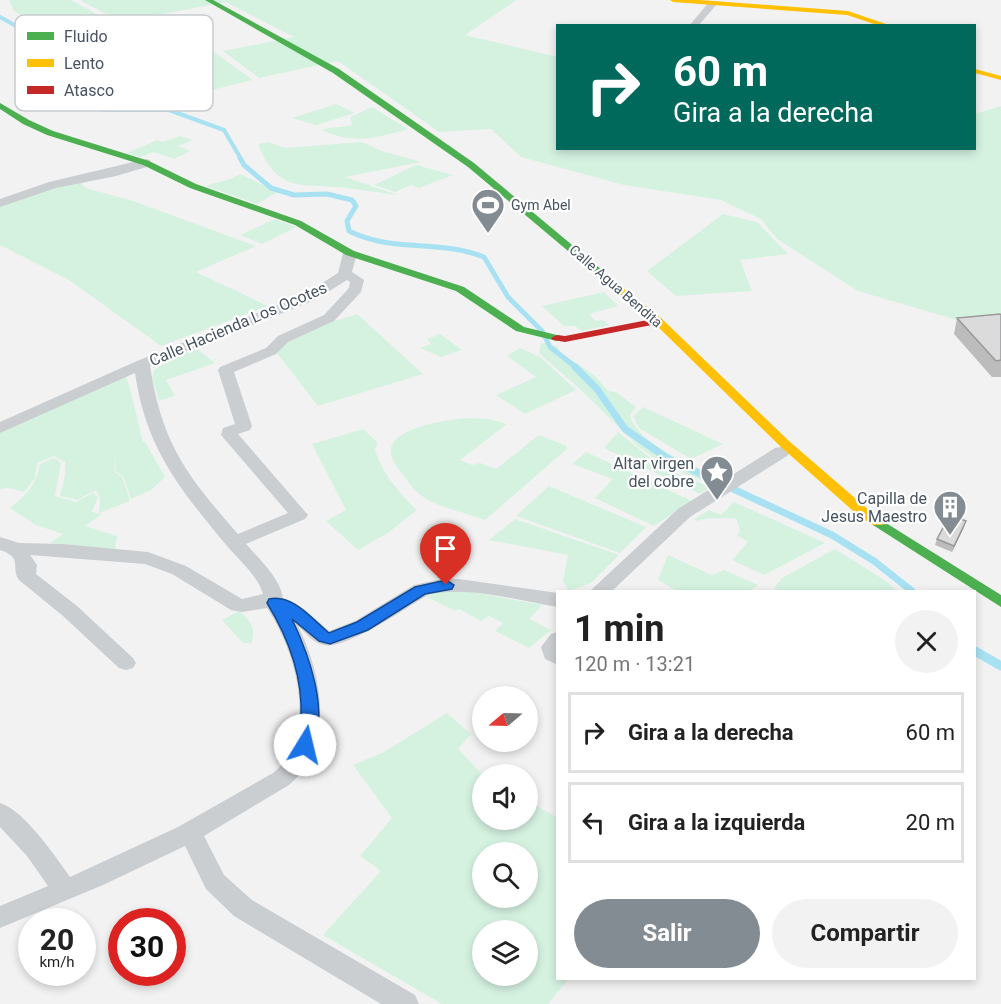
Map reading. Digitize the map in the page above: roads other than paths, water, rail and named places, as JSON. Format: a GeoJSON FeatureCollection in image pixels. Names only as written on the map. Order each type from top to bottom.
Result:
{"type":"FeatureCollection","features":[{"type":"Feature","properties":{"kind":"main road","name":"Calle Agua Bendita"},"geometry":{"type":"LineString","coordinates":[[208,0],[336,71],[471,165],[658,321],[784,444],[865,514],[1001,602]]}},
{"type":"Feature","properties":{"kind":"main road"},"geometry":{"type":"LineString","coordinates":[[673,0],[848,13],[883,24]]}},
{"type":"Feature","properties":{"kind":"main road"},"geometry":{"type":"LineString","coordinates":[[976,71],[1001,78]]}},
{"type":"Feature","properties":{"kind":"main road"},"geometry":{"type":"LineString","coordinates":[[0,105],[50,134],[146,163],[172,173],[193,186],[305,226],[350,253],[460,289],[520,329],[550,338],[581,338],[658,321]]}},
{"type":"Feature","properties":{"kind":"street"},"geometry":{"type":"LineString","coordinates":[[695,24],[713,3]]}},
{"type":"Feature","properties":{"kind":"street"},"geometry":{"type":"LineString","coordinates":[[0,203],[53,185],[116,172],[146,163]]}},
{"type":"Feature","properties":{"kind":"street","name":"Calle Hacienda Los Ocotes"},"geometry":{"type":"LineString","coordinates":[[0,428],[142,364],[310,297],[334,284],[345,274],[350,253]]}},
{"type":"Feature","properties":{"kind":"street"},"geometry":{"type":"LineString","coordinates":[[234,542],[299,515],[229,435],[229,432],[243,426],[226,370],[271,351],[284,339],[329,318],[356,290],[357,280],[345,274]]}},
{"type":"Feature","properties":{"kind":"street","name":"Calle Hacienda Los Ocotes"},"geometry":{"type":"LineString","coordinates":[[0,917],[65,890],[190,832],[267,788],[290,771],[305,745],[310,719],[308,690],[300,654],[283,614],[274,603],[272,592],[261,575],[194,495],[167,458],[155,430],[144,389],[142,364]]}},
{"type":"Feature","properties":{"kind":"street"},"geometry":{"type":"LineString","coordinates":[[601,590],[684,513],[781,452]]}},
{"type":"Feature","properties":{"kind":"street"},"geometry":{"type":"LineString","coordinates":[[8,546],[148,558],[179,570],[238,605],[245,607],[264,600],[287,606],[324,638],[330,639],[362,626],[421,590],[437,586],[459,585],[556,600]]}},
{"type":"Feature","properties":{"kind":"street"},"geometry":{"type":"LineString","coordinates":[[8,546],[27,565],[26,576],[70,611],[126,663]]}},
{"type":"Feature","properties":{"kind":"street"},"geometry":{"type":"LineString","coordinates":[[556,641],[551,647],[552,654],[556,657]]}},
{"type":"Feature","properties":{"kind":"street"},"geometry":{"type":"LineString","coordinates":[[0,812],[36,849],[65,890]]}},
{"type":"Feature","properties":{"kind":"street"},"geometry":{"type":"LineString","coordinates":[[190,832],[215,882],[243,908],[405,1004]]}},
{"type":"Feature","properties":{"kind":"waterway"},"geometry":{"type":"LineString","coordinates":[[0,17],[15,25]]}},
{"type":"Feature","properties":{"kind":"waterway"},"geometry":{"type":"LineString","coordinates":[[172,111],[224,130],[241,159]]}},
{"type":"Feature","properties":{"kind":"waterway"},"geometry":{"type":"LineString","coordinates":[[240,158],[244,165],[271,188],[294,195],[327,194],[352,200],[356,206],[347,221],[349,231],[366,238],[382,242],[450,248],[484,257],[508,297],[542,331],[550,347],[577,368]]}},
{"type":"Feature","properties":{"kind":"waterway"},"geometry":{"type":"LineString","coordinates":[[575,367],[597,389],[625,429],[667,458],[832,535],[874,561],[911,590]]}},
{"type":"Feature","properties":{"kind":"waterway"},"geometry":{"type":"LineString","coordinates":[[976,652],[1001,666]]}},
{"type":"Feature","properties":{"kind":"place","name":"Gym Abel"},"geometry":{"type":"Point","coordinates":[488,234]}},
{"type":"Feature","properties":{"kind":"place","name":"Altar virgen del cobre"},"geometry":{"type":"Point","coordinates":[717,501]}},
{"type":"Feature","properties":{"kind":"place","name":"Capilla de Jesus Maestro"},"geometry":{"type":"Point","coordinates":[950,536]}}]}
